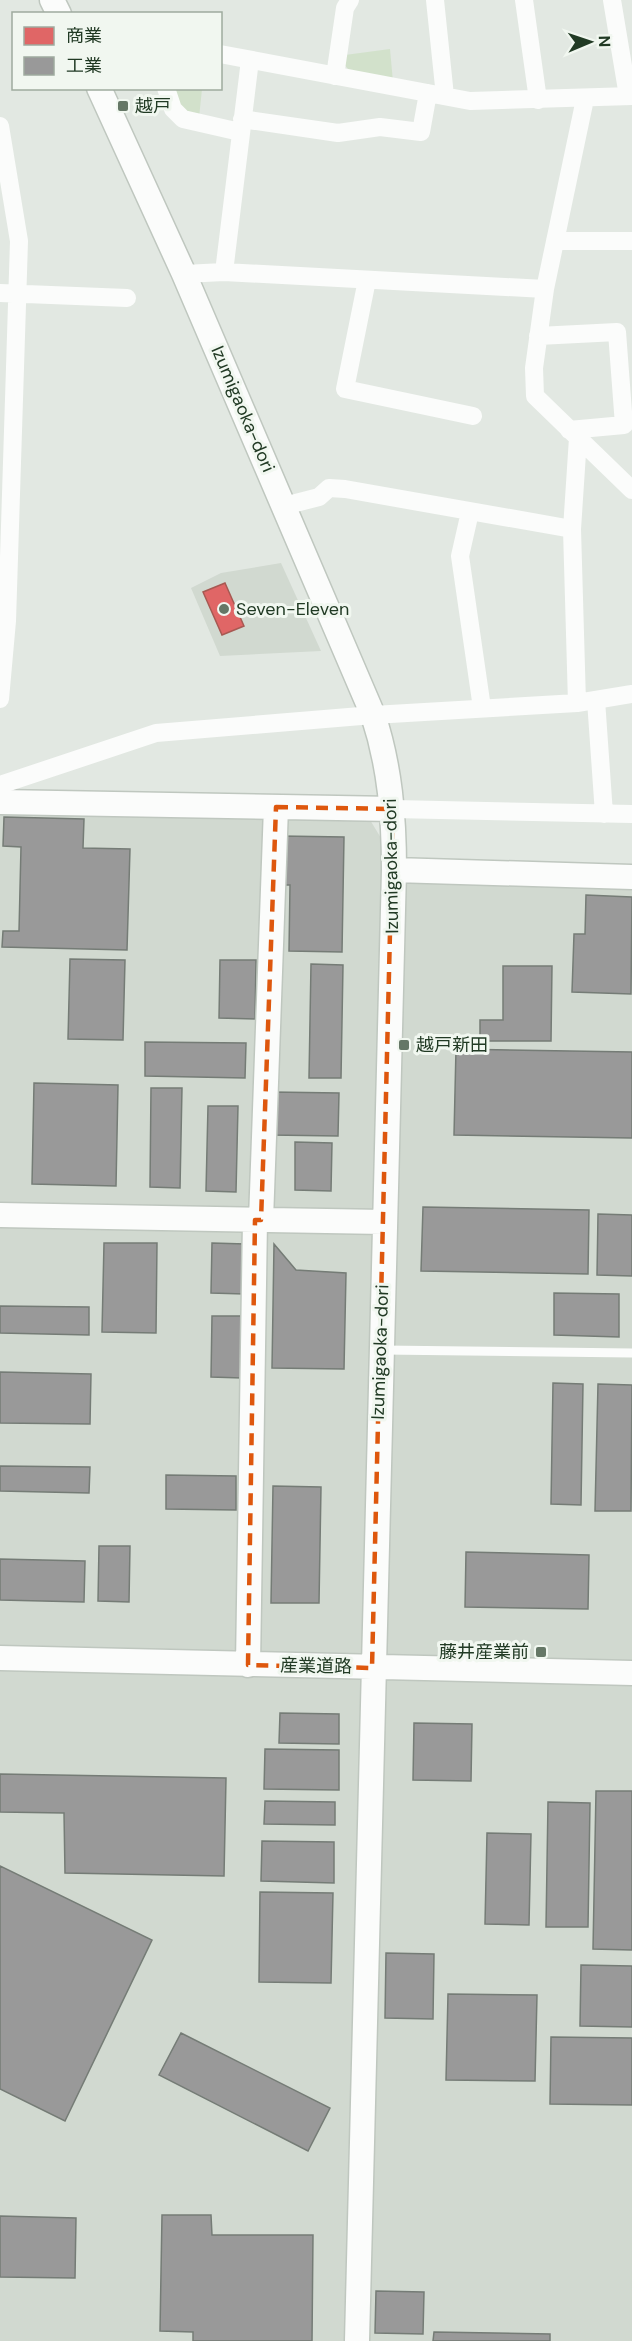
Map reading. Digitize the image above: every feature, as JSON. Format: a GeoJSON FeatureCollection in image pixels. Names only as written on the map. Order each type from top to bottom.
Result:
{"type":"FeatureCollection","features":[{"type":"Feature","properties":{"kind":"street"},"geometry":{"type":"LineString","coordinates":[[335,76],[345,8],[350,0]]}},
{"type":"Feature","properties":{"kind":"street"},"geometry":{"type":"LineString","coordinates":[[167,90],[173,109],[183,119],[338,133],[380,127],[421,132],[437,94],[435,0]]}},
{"type":"Feature","properties":{"kind":"street"},"geometry":{"type":"LineString","coordinates":[[524,0],[538,100]]}},
{"type":"Feature","properties":{"kind":"street"},"geometry":{"type":"LineString","coordinates":[[222,54],[470,101],[630,96],[612,0]]}},
{"type":"Feature","properties":{"kind":"street"},"geometry":{"type":"LineString","coordinates":[[224,272],[250,60]]}},
{"type":"Feature","properties":{"kind":"street","name":"Izumigaoka-dori"},"geometry":{"type":"LineString","coordinates":[[100,90],[184,274],[373,715],[382,743],[393,809],[394,870],[372,1668],[357,2341]]}},
{"type":"Feature","properties":{"kind":"street"},"geometry":{"type":"LineString","coordinates":[[585,99],[545,289],[534,368],[535,396],[632,490]]}},
{"type":"Feature","properties":{"kind":"street"},"geometry":{"type":"LineString","coordinates":[[0,126],[19,241],[19,293],[8,364],[0,699]]}},
{"type":"Feature","properties":{"kind":"street"},"geometry":{"type":"LineString","coordinates":[[555,241],[632,241]]}},
{"type":"Feature","properties":{"kind":"street"},"geometry":{"type":"LineString","coordinates":[[184,274],[224,272],[545,289]]}},
{"type":"Feature","properties":{"kind":"street"},"geometry":{"type":"LineString","coordinates":[[367,280],[345,389],[473,416]]}},
{"type":"Feature","properties":{"kind":"street"},"geometry":{"type":"LineString","coordinates":[[0,292],[127,298]]}},
{"type":"Feature","properties":{"kind":"street"},"geometry":{"type":"LineString","coordinates":[[538,336],[616,332],[624,425],[573,434]]}},
{"type":"Feature","properties":{"kind":"street"},"geometry":{"type":"LineString","coordinates":[[573,434],[572,529],[577,703]]}},
{"type":"Feature","properties":{"kind":"street"},"geometry":{"type":"LineString","coordinates":[[284,506],[320,497],[329,488],[345,489],[572,529]]}},
{"type":"Feature","properties":{"kind":"street"},"geometry":{"type":"LineString","coordinates":[[470,512],[460,556],[482,708]]}},
{"type":"Feature","properties":{"kind":"street"},"geometry":{"type":"LineString","coordinates":[[0,785],[156,733],[373,715],[577,703],[632,694]]}},
{"type":"Feature","properties":{"kind":"street"},"geometry":{"type":"LineString","coordinates":[[596,700],[604,814]]}},
{"type":"Feature","properties":{"kind":"street"},"geometry":{"type":"LineString","coordinates":[[0,801],[632,814]]}},
{"type":"Feature","properties":{"kind":"street"},"geometry":{"type":"LineString","coordinates":[[248,1665],[258,1220],[276,807]]}},
{"type":"Feature","properties":{"kind":"street"},"geometry":{"type":"LineString","coordinates":[[394,870],[632,877]]}},
{"type":"Feature","properties":{"kind":"street"},"geometry":{"type":"LineString","coordinates":[[0,1215],[384,1222]]}},
{"type":"Feature","properties":{"kind":"street","name":"産業道路"},"geometry":{"type":"LineString","coordinates":[[0,1658],[632,1673]]}},
{"type":"Feature","properties":{"kind":"lane"},"geometry":{"type":"LineString","coordinates":[[380,1350],[632,1353]]}},
{"type":"Feature","properties":{"kind":"highlighted area"},"geometry":{"type":"Polygon","coordinates":[[[276,807],[393,809],[372,1668],[248,1665],[255,1220],[261,1220],[276,807]]]}},
{"type":"Feature","properties":{"kind":"shaded area"},"geometry":{"type":"Polygon","coordinates":[[[281,563],[321,651],[220,656],[191,588],[221,573],[281,563]]]}},
{"type":"Feature","properties":{"kind":"shaded area"},"geometry":{"type":"Polygon","coordinates":[[[0,813],[370,820],[381,838],[381,877],[632,884],[632,2341],[0,2341],[0,813]]]}},
{"type":"Feature","properties":{"kind":"green space"},"geometry":{"type":"Polygon","coordinates":[[[390,49],[393,82],[351,73],[344,64],[345,55],[390,49]]]}},
{"type":"Feature","properties":{"kind":"green space"},"geometry":{"type":"Polygon","coordinates":[[[172,90],[202,90],[199,118],[181,108],[172,90]]]}},
{"type":"Feature","properties":{"kind":"building: 商業","name":"Seven-Eleven"},"geometry":{"type":"Polygon","coordinates":[[[225,583],[244,626],[222,635],[203,592],[225,583]]]}},
{"type":"Feature","properties":{"kind":"building: 工業"},"geometry":{"type":"Polygon","coordinates":[[[4,817],[84,819],[83,848],[130,849],[127,950],[2,947],[3,931],[19,931],[21,847],[3,846],[4,817]]]}},
{"type":"Feature","properties":{"kind":"building: 工業"},"geometry":{"type":"Polygon","coordinates":[[[281,836],[344,837],[342,952],[289,951],[290,885],[280,885],[281,836]]]}},
{"type":"Feature","properties":{"kind":"building: 工業"},"geometry":{"type":"Polygon","coordinates":[[[586,895],[632,897],[631,994],[572,992],[574,934],[585,934],[586,895]]]}},
{"type":"Feature","properties":{"kind":"building: 工業"},"geometry":{"type":"Polygon","coordinates":[[[70,959],[125,960],[123,1040],[68,1039],[70,959]]]}},
{"type":"Feature","properties":{"kind":"building: 工業"},"geometry":{"type":"Polygon","coordinates":[[[220,960],[256,960],[255,1019],[219,1018],[220,960]]]}},
{"type":"Feature","properties":{"kind":"building: 工業"},"geometry":{"type":"Polygon","coordinates":[[[311,964],[343,965],[341,1078],[309,1078],[311,964]]]}},
{"type":"Feature","properties":{"kind":"building: 工業"},"geometry":{"type":"Polygon","coordinates":[[[503,966],[552,966],[551,1041],[480,1041],[480,1020],[503,1020],[503,966]]]}},
{"type":"Feature","properties":{"kind":"building: 工業"},"geometry":{"type":"Polygon","coordinates":[[[145,1042],[246,1043],[245,1078],[145,1076],[145,1042]]]}},
{"type":"Feature","properties":{"kind":"building: 工業"},"geometry":{"type":"Polygon","coordinates":[[[456,1049],[632,1052],[632,1138],[454,1135],[456,1049]]]}},
{"type":"Feature","properties":{"kind":"building: 工業"},"geometry":{"type":"Polygon","coordinates":[[[34,1083],[118,1085],[116,1186],[32,1184],[34,1083]]]}},
{"type":"Feature","properties":{"kind":"building: 工業"},"geometry":{"type":"Polygon","coordinates":[[[151,1088],[182,1088],[180,1188],[150,1187],[151,1088]]]}},
{"type":"Feature","properties":{"kind":"building: 工業"},"geometry":{"type":"Polygon","coordinates":[[[272,1092],[339,1093],[338,1136],[271,1135],[272,1092]]]}},
{"type":"Feature","properties":{"kind":"building: 工業"},"geometry":{"type":"Polygon","coordinates":[[[208,1106],[238,1106],[236,1192],[206,1191],[208,1106]]]}},
{"type":"Feature","properties":{"kind":"building: 工業"},"geometry":{"type":"Polygon","coordinates":[[[295,1142],[332,1143],[331,1191],[295,1190],[295,1142]]]}},
{"type":"Feature","properties":{"kind":"building: 工業"},"geometry":{"type":"Polygon","coordinates":[[[423,1207],[589,1210],[588,1274],[421,1271],[423,1207]]]}},
{"type":"Feature","properties":{"kind":"building: 工業"},"geometry":{"type":"Polygon","coordinates":[[[598,1214],[632,1215],[632,1276],[597,1275],[598,1214]]]}},
{"type":"Feature","properties":{"kind":"building: 工業"},"geometry":{"type":"Polygon","coordinates":[[[104,1243],[157,1243],[156,1333],[102,1332],[104,1243]]]}},
{"type":"Feature","properties":{"kind":"building: 工業"},"geometry":{"type":"Polygon","coordinates":[[[212,1243],[245,1244],[244,1294],[211,1293],[212,1243]]]}},
{"type":"Feature","properties":{"kind":"building: 工業"},"geometry":{"type":"Polygon","coordinates":[[[274,1244],[296,1270],[346,1273],[344,1369],[272,1368],[274,1244]]]}},
{"type":"Feature","properties":{"kind":"building: 工業"},"geometry":{"type":"Polygon","coordinates":[[[554,1293],[619,1294],[619,1337],[554,1335],[554,1293]]]}},
{"type":"Feature","properties":{"kind":"building: 工業"},"geometry":{"type":"Polygon","coordinates":[[[0,1306],[89,1307],[89,1335],[0,1333],[0,1306]]]}},
{"type":"Feature","properties":{"kind":"building: 工業"},"geometry":{"type":"Polygon","coordinates":[[[212,1316],[243,1316],[242,1378],[211,1377],[212,1316]]]}},
{"type":"Feature","properties":{"kind":"building: 工業"},"geometry":{"type":"Polygon","coordinates":[[[0,1372],[91,1374],[90,1424],[0,1423],[0,1372]]]}},
{"type":"Feature","properties":{"kind":"building: 工業"},"geometry":{"type":"Polygon","coordinates":[[[553,1383],[583,1384],[581,1505],[551,1504],[553,1383]]]}},
{"type":"Feature","properties":{"kind":"building: 工業"},"geometry":{"type":"Polygon","coordinates":[[[598,1384],[632,1385],[631,1511],[595,1511],[598,1384]]]}},
{"type":"Feature","properties":{"kind":"building: 工業"},"geometry":{"type":"Polygon","coordinates":[[[0,1466],[90,1467],[89,1493],[0,1491],[0,1466]]]}},
{"type":"Feature","properties":{"kind":"building: 工業"},"geometry":{"type":"Polygon","coordinates":[[[166,1475],[236,1476],[236,1510],[166,1509],[166,1475]]]}},
{"type":"Feature","properties":{"kind":"building: 工業"},"geometry":{"type":"Polygon","coordinates":[[[273,1486],[321,1487],[319,1603],[271,1603],[273,1486]]]}},
{"type":"Feature","properties":{"kind":"building: 工業"},"geometry":{"type":"Polygon","coordinates":[[[99,1546],[130,1546],[129,1602],[98,1601],[99,1546]]]}},
{"type":"Feature","properties":{"kind":"building: 工業"},"geometry":{"type":"Polygon","coordinates":[[[466,1552],[589,1555],[588,1609],[465,1607],[466,1552]]]}},
{"type":"Feature","properties":{"kind":"building: 工業"},"geometry":{"type":"Polygon","coordinates":[[[0,1559],[85,1561],[84,1602],[0,1600],[0,1559]]]}},
{"type":"Feature","properties":{"kind":"building: 工業"},"geometry":{"type":"Polygon","coordinates":[[[280,1713],[339,1714],[339,1744],[279,1743],[280,1713]]]}},
{"type":"Feature","properties":{"kind":"building: 工業"},"geometry":{"type":"Polygon","coordinates":[[[414,1723],[472,1724],[471,1781],[413,1780],[414,1723]]]}},
{"type":"Feature","properties":{"kind":"building: 工業"},"geometry":{"type":"Polygon","coordinates":[[[265,1749],[339,1750],[339,1790],[264,1789],[265,1749]]]}},
{"type":"Feature","properties":{"kind":"building: 工業"},"geometry":{"type":"Polygon","coordinates":[[[0,1774],[226,1778],[224,1876],[65,1873],[64,1813],[0,1812],[0,1774]]]}},
{"type":"Feature","properties":{"kind":"building: 工業"},"geometry":{"type":"Polygon","coordinates":[[[596,1791],[632,1791],[632,1950],[593,1949],[596,1791]]]}},
{"type":"Feature","properties":{"kind":"building: 工業"},"geometry":{"type":"Polygon","coordinates":[[[265,1801],[335,1802],[335,1825],[264,1824],[265,1801]]]}},
{"type":"Feature","properties":{"kind":"building: 工業"},"geometry":{"type":"Polygon","coordinates":[[[548,1802],[590,1803],[588,1927],[546,1927],[548,1802]]]}},
{"type":"Feature","properties":{"kind":"building: 工業"},"geometry":{"type":"Polygon","coordinates":[[[487,1833],[531,1834],[529,1925],[485,1924],[487,1833]]]}},
{"type":"Feature","properties":{"kind":"building: 工業"},"geometry":{"type":"Polygon","coordinates":[[[262,1841],[334,1842],[334,1883],[261,1881],[262,1841]]]}},
{"type":"Feature","properties":{"kind":"building: 工業"},"geometry":{"type":"Polygon","coordinates":[[[0,1866],[152,1940],[65,2121],[0,2089],[0,1866]]]}},
{"type":"Feature","properties":{"kind":"building: 工業"},"geometry":{"type":"Polygon","coordinates":[[[260,1892],[333,1893],[331,1983],[259,1982],[260,1892]]]}},
{"type":"Feature","properties":{"kind":"building: 工業"},"geometry":{"type":"Polygon","coordinates":[[[386,1953],[434,1954],[433,2019],[385,2018],[386,1953]]]}},
{"type":"Feature","properties":{"kind":"building: 工業"},"geometry":{"type":"Polygon","coordinates":[[[581,1965],[632,1966],[632,2027],[580,2026],[581,1965]]]}},
{"type":"Feature","properties":{"kind":"building: 工業"},"geometry":{"type":"Polygon","coordinates":[[[448,1994],[537,1995],[535,2081],[446,2080],[448,1994]]]}},
{"type":"Feature","properties":{"kind":"building: 工業"},"geometry":{"type":"Polygon","coordinates":[[[181,2033],[330,2108],[308,2151],[159,2075],[181,2033]]]}},
{"type":"Feature","properties":{"kind":"building: 工業"},"geometry":{"type":"Polygon","coordinates":[[[551,2037],[632,2038],[632,2105],[550,2104],[551,2037]]]}},
{"type":"Feature","properties":{"kind":"building: 工業"},"geometry":{"type":"Polygon","coordinates":[[[162,2215],[211,2215],[212,2235],[313,2235],[312,2341],[193,2341],[193,2332],[160,2331],[162,2215]]]}},
{"type":"Feature","properties":{"kind":"building: 工業"},"geometry":{"type":"Polygon","coordinates":[[[0,2216],[76,2218],[75,2278],[0,2277],[0,2216]]]}},
{"type":"Feature","properties":{"kind":"building: 工業"},"geometry":{"type":"Polygon","coordinates":[[[376,2291],[424,2292],[423,2334],[375,2333],[376,2291]]]}},
{"type":"Feature","properties":{"kind":"building: 工業"},"geometry":{"type":"Polygon","coordinates":[[[434,2332],[550,2334],[550,2341],[433,2341],[434,2332]]]}},
{"type":"Feature","properties":{"kind":"place","name":"越戸"},"geometry":{"type":"Point","coordinates":[123,106]}},
{"type":"Feature","properties":{"kind":"place","name":"Seven-Eleven"},"geometry":{"type":"Point","coordinates":[224,609]}},
{"type":"Feature","properties":{"kind":"place","name":"越戸新田"},"geometry":{"type":"Point","coordinates":[404,1045]}},
{"type":"Feature","properties":{"kind":"place","name":"藤井産業前"},"geometry":{"type":"Point","coordinates":[541,1652]}}]}
